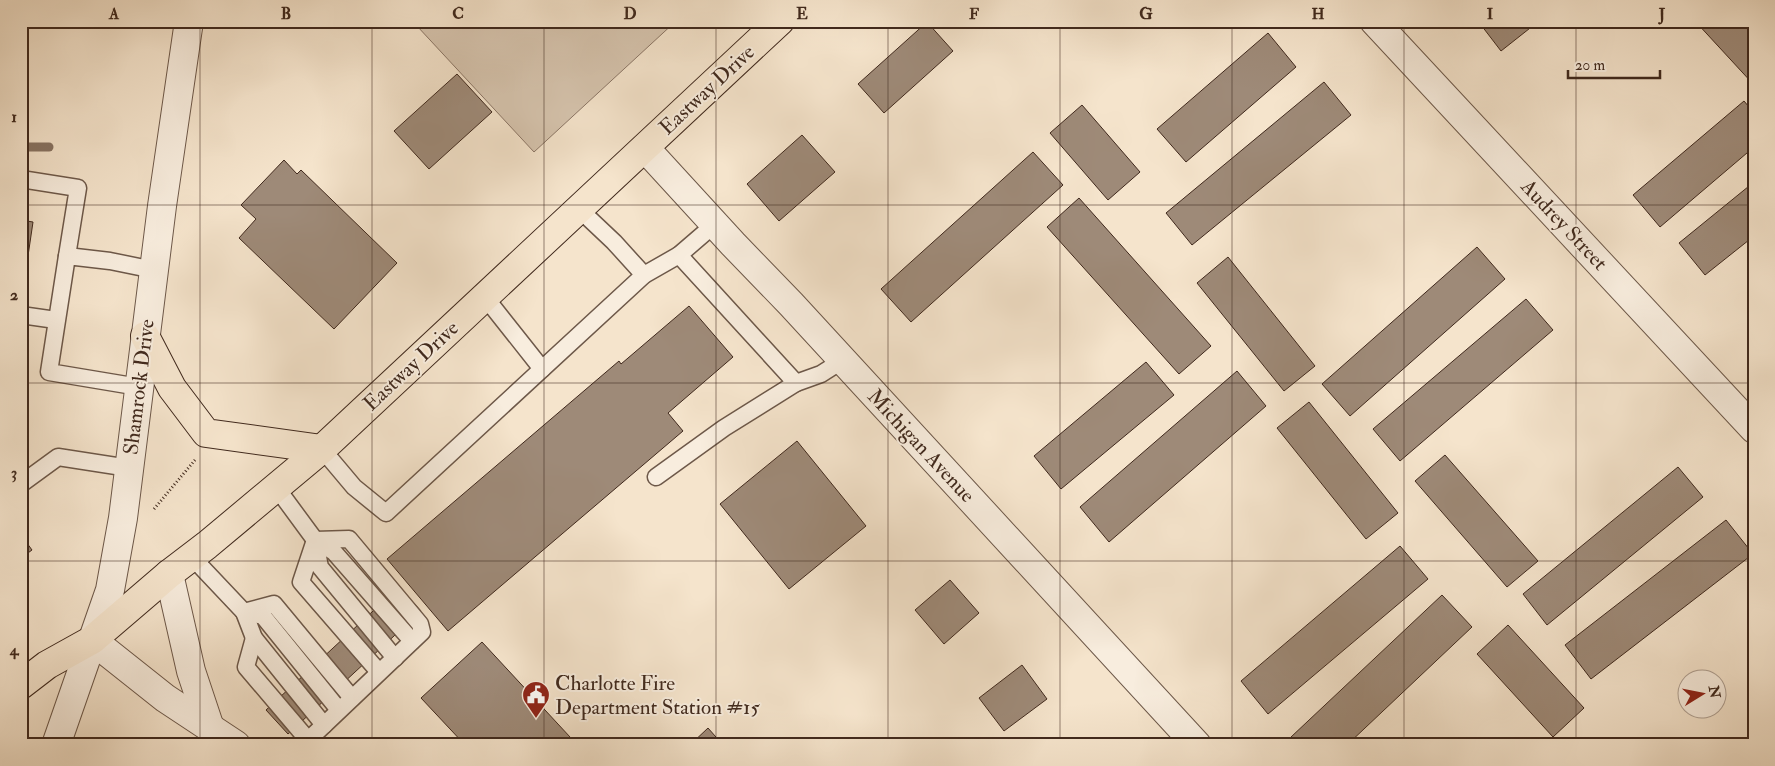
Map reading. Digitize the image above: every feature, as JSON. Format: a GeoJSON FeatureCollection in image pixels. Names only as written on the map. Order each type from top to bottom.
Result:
{"type":"FeatureCollection","features":[{"type":"Feature","properties":{"kind":"main road","name":"Eastway Drive"},"geometry":{"type":"LineString","coordinates":[[21,686],[47,665],[92,640],[322,448],[780,21]]}},
{"type":"Feature","properties":{"kind":"main road"},"geometry":{"type":"LineString","coordinates":[[145,336],[172,388],[206,433],[322,448]]}},
{"type":"Feature","properties":{"kind":"street","name":"Shamrock Drive"},"geometry":{"type":"LineString","coordinates":[[56,745],[110,590],[122,526],[169,150],[189,21]]}},
{"type":"Feature","properties":{"kind":"street","name":"Audrey Street"},"geometry":{"type":"LineString","coordinates":[[1374,21],[1754,429]]}},
{"type":"Feature","properties":{"kind":"street","name":"Michigan Avenue"},"geometry":{"type":"LineString","coordinates":[[645,148],[1197,745]]}},
{"type":"Feature","properties":{"kind":"street"},"geometry":{"type":"LineString","coordinates":[[169,574],[191,671],[219,738]]}},
{"type":"Feature","properties":{"kind":"street"},"geometry":{"type":"LineString","coordinates":[[92,640],[165,698],[189,712],[219,738]]}},
{"type":"Feature","properties":{"kind":"lane"},"geometry":{"type":"LineString","coordinates":[[21,179],[78,188],[49,372],[139,387]]}},
{"type":"Feature","properties":{"kind":"lane"},"geometry":{"type":"LineString","coordinates":[[578,208],[614,242],[644,275]]}},
{"type":"Feature","properties":{"kind":"lane"},"geometry":{"type":"LineString","coordinates":[[322,448],[354,487],[386,513],[644,275],[680,255],[715,224]]}},
{"type":"Feature","properties":{"kind":"lane"},"geometry":{"type":"LineString","coordinates":[[680,255],[796,383]]}},
{"type":"Feature","properties":{"kind":"lane"},"geometry":{"type":"LineString","coordinates":[[68,256],[110,261],[154,270]]}},
{"type":"Feature","properties":{"kind":"lane"},"geometry":{"type":"LineString","coordinates":[[485,297],[542,369]]}},
{"type":"Feature","properties":{"kind":"lane"},"geometry":{"type":"LineString","coordinates":[[21,315],[56,320]]}},
{"type":"Feature","properties":{"kind":"lane"},"geometry":{"type":"LineString","coordinates":[[656,477],[724,428],[796,383],[821,374],[843,360]]}},
{"type":"Feature","properties":{"kind":"lane"},"geometry":{"type":"LineString","coordinates":[[21,484],[58,457],[129,468]]}},
{"type":"Feature","properties":{"kind":"lane"},"geometry":{"type":"LineString","coordinates":[[276,487],[314,540],[320,567],[395,658]]}},
{"type":"Feature","properties":{"kind":"lane"},"geometry":{"type":"LineString","coordinates":[[254,638],[246,667],[306,742],[417,636],[420,624],[349,539],[314,540]]}},
{"type":"Feature","properties":{"kind":"lane"},"geometry":{"type":"LineString","coordinates":[[314,540],[301,582],[380,672]]}},
{"type":"Feature","properties":{"kind":"lane"},"geometry":{"type":"LineString","coordinates":[[192,556],[244,612],[254,638],[324,725]]}},
{"type":"Feature","properties":{"kind":"lane"},"geometry":{"type":"LineString","coordinates":[[244,612],[274,604],[352,698]]}},
{"type":"Feature","properties":{"kind":"lane"},"geometry":{"type":"LineString","coordinates":[[244,612],[263,616],[339,710]]}},
{"type":"Feature","properties":{"kind":"path"},"geometry":{"type":"LineString","coordinates":[[154,509],[198,456]]}},
{"type":"Feature","properties":{"kind":"shaded area"},"geometry":{"type":"Polygon","coordinates":[[[420,21],[676,21],[534,152],[417,26],[420,21]]]}},
{"type":"Feature","properties":{"kind":"building"},"geometry":{"type":"Polygon","coordinates":[[[1478,21],[1539,21],[1501,51],[1478,21]]]}},
{"type":"Feature","properties":{"kind":"building"},"geometry":{"type":"Polygon","coordinates":[[[1695,21],[1754,21],[1754,85],[1695,21]]]}},
{"type":"Feature","properties":{"kind":"building"},"geometry":{"type":"Polygon","coordinates":[[[927,22],[953,51],[884,113],[858,84],[927,22]]]}},
{"type":"Feature","properties":{"kind":"building"},"geometry":{"type":"Polygon","coordinates":[[[1268,33],[1296,67],[1186,162],[1157,129],[1268,33]]]}},
{"type":"Feature","properties":{"kind":"building"},"geometry":{"type":"Polygon","coordinates":[[[457,74],[492,112],[429,169],[394,131],[457,74]]]}},
{"type":"Feature","properties":{"kind":"building"},"geometry":{"type":"Polygon","coordinates":[[[1324,82],[1351,115],[1192,245],[1166,213],[1324,82]]]}},
{"type":"Feature","properties":{"kind":"building"},"geometry":{"type":"Polygon","coordinates":[[[1744,101],[1754,113],[1754,147],[1660,227],[1633,195],[1744,101]]]}},
{"type":"Feature","properties":{"kind":"building"},"geometry":{"type":"Polygon","coordinates":[[[1082,105],[1140,172],[1108,200],[1050,133],[1082,105]]]}},
{"type":"Feature","properties":{"kind":"building"},"geometry":{"type":"Polygon","coordinates":[[[802,135],[835,172],[779,221],[747,184],[802,135]]]}},
{"type":"Feature","properties":{"kind":"building"},"geometry":{"type":"Polygon","coordinates":[[[1033,152],[1063,185],[911,322],[881,289],[1033,152]]]}},
{"type":"Feature","properties":{"kind":"building"},"geometry":{"type":"Polygon","coordinates":[[[284,160],[297,174],[301,170],[397,263],[334,329],[239,238],[256,219],[241,205],[284,160]]]}},
{"type":"Feature","properties":{"kind":"building"},"geometry":{"type":"Polygon","coordinates":[[[1754,182],[1754,236],[1705,275],[1679,243],[1754,182]]]}},
{"type":"Feature","properties":{"kind":"building"},"geometry":{"type":"Polygon","coordinates":[[[1079,198],[1211,346],[1179,374],[1047,227],[1079,198]]]}},
{"type":"Feature","properties":{"kind":"building"},"geometry":{"type":"Polygon","coordinates":[[[21,220],[33,222],[23,290],[21,289],[21,220]]]}},
{"type":"Feature","properties":{"kind":"building"},"geometry":{"type":"Polygon","coordinates":[[[1477,247],[1505,279],[1350,416],[1322,384],[1477,247]]]}},
{"type":"Feature","properties":{"kind":"building"},"geometry":{"type":"Polygon","coordinates":[[[1228,257],[1315,366],[1284,391],[1197,283],[1228,257]]]}},
{"type":"Feature","properties":{"kind":"building"},"geometry":{"type":"Polygon","coordinates":[[[1526,299],[1553,330],[1400,461],[1373,429],[1526,299]]]}},
{"type":"Feature","properties":{"kind":"building"},"geometry":{"type":"Polygon","coordinates":[[[689,306],[733,357],[668,413],[683,431],[448,631],[387,559],[619,361],[621,364],[689,306]]]}},
{"type":"Feature","properties":{"kind":"building"},"geometry":{"type":"Polygon","coordinates":[[[1146,362],[1174,395],[1061,489],[1034,456],[1146,362]]]}},
{"type":"Feature","properties":{"kind":"building"},"geometry":{"type":"Polygon","coordinates":[[[1237,371],[1266,406],[1109,542],[1080,507],[1237,371]]]}},
{"type":"Feature","properties":{"kind":"building"},"geometry":{"type":"Polygon","coordinates":[[[1309,402],[1398,513],[1366,539],[1277,428],[1309,402]]]}},
{"type":"Feature","properties":{"kind":"building"},"geometry":{"type":"Polygon","coordinates":[[[797,441],[866,526],[789,589],[720,504],[797,441]]]}},
{"type":"Feature","properties":{"kind":"building"},"geometry":{"type":"Polygon","coordinates":[[[1445,455],[1538,561],[1507,587],[1415,481],[1445,455]]]}},
{"type":"Feature","properties":{"kind":"building"},"geometry":{"type":"Polygon","coordinates":[[[1678,467],[1703,497],[1547,625],[1523,594],[1678,467]]]}},
{"type":"Feature","properties":{"kind":"building"},"geometry":{"type":"Polygon","coordinates":[[[1726,520],[1753,554],[1591,679],[1565,645],[1726,520]]]}},
{"type":"Feature","properties":{"kind":"building"},"geometry":{"type":"Polygon","coordinates":[[[21,535],[32,550],[21,558],[21,535]]]}},
{"type":"Feature","properties":{"kind":"building"},"geometry":{"type":"Polygon","coordinates":[[[1400,546],[1428,579],[1268,714],[1241,681],[1400,546]]]}},
{"type":"Feature","properties":{"kind":"building"},"geometry":{"type":"Polygon","coordinates":[[[950,580],[979,613],[944,644],[915,610],[950,580]]]}},
{"type":"Feature","properties":{"kind":"building"},"geometry":{"type":"Polygon","coordinates":[[[399,587],[421,611],[288,734],[266,710],[399,587]]]}},
{"type":"Feature","properties":{"kind":"building"},"geometry":{"type":"Polygon","coordinates":[[[1442,595],[1472,627],[1347,745],[1298,745],[1291,737],[1442,595]]]}},
{"type":"Feature","properties":{"kind":"building"},"geometry":{"type":"Polygon","coordinates":[[[1508,625],[1584,708],[1553,737],[1477,654],[1508,625]]]}},
{"type":"Feature","properties":{"kind":"building"},"geometry":{"type":"Polygon","coordinates":[[[482,642],[570,737],[562,745],[465,745],[421,698],[482,642]]]}},
{"type":"Feature","properties":{"kind":"building"},"geometry":{"type":"Polygon","coordinates":[[[1022,665],[1047,699],[1004,731],[979,698],[1022,665]]]}},
{"type":"Feature","properties":{"kind":"building"},"geometry":{"type":"Polygon","coordinates":[[[708,728],[723,745],[690,745],[708,728]]]}},
{"type":"Feature","properties":{"kind":"waterway"},"geometry":{"type":"LineString","coordinates":[[21,147],[49,147]]}},
{"type":"Feature","properties":{"kind":"place","name":"Charlotte Fire Department Station #15"},"geometry":{"type":"Point","coordinates":[536,719]}}]}
